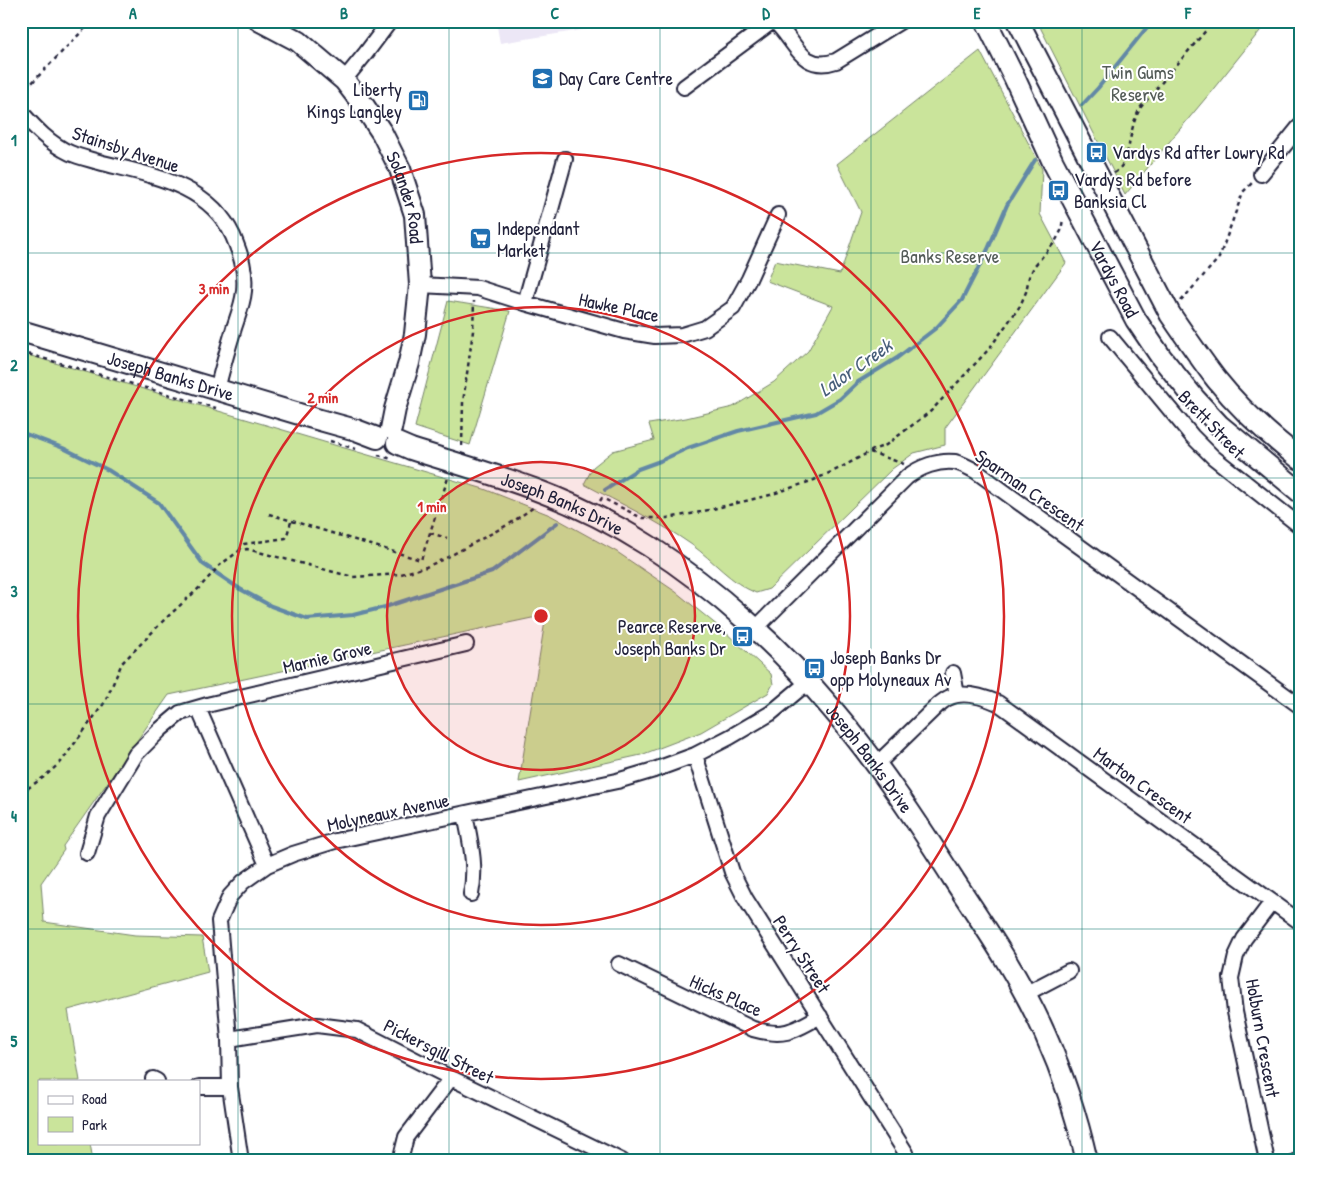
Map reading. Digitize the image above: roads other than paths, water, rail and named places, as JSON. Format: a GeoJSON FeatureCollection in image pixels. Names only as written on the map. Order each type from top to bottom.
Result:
{"type":"FeatureCollection","features":[{"type":"Feature","properties":{"kind":"street","name":"Solander Road"},"geometry":{"type":"LineString","coordinates":[[260,21],[298,41],[344,80],[382,133],[400,169],[415,215],[420,285],[415,334],[409,363],[386,445]]}},
{"type":"Feature","properties":{"kind":"street"},"geometry":{"type":"LineString","coordinates":[[344,80],[390,21]]}},
{"type":"Feature","properties":{"kind":"street"},"geometry":{"type":"LineString","coordinates":[[684,87],[774,21],[780,26],[803,57],[813,62],[826,64],[836,61],[901,21]]}},
{"type":"Feature","properties":{"kind":"street","name":"Vardys Road"},"geometry":{"type":"LineString","coordinates":[[986,21],[1053,162],[1136,320],[1188,392],[1219,425],[1300,492]]}},
{"type":"Feature","properties":{"kind":"street"},"geometry":{"type":"LineString","coordinates":[[1023,30],[1028,57],[1055,110],[1057,118],[1053,127],[1047,128],[1033,120]]}},
{"type":"Feature","properties":{"kind":"street","name":"Vardys Road"},"geometry":{"type":"LineString","coordinates":[[1023,30],[1170,314],[1232,398],[1300,459]]}},
{"type":"Feature","properties":{"kind":"street","name":"Stainsby Avenue"},"geometry":{"type":"LineString","coordinates":[[21,112],[54,145],[71,154],[173,182],[190,190],[206,201],[218,213],[230,230],[244,266],[244,292],[219,399]]}},
{"type":"Feature","properties":{"kind":"street"},"geometry":{"type":"LineString","coordinates":[[1261,174],[1300,126]]}},
{"type":"Feature","properties":{"kind":"street"},"geometry":{"type":"LineString","coordinates":[[525,304],[565,159]]}},
{"type":"Feature","properties":{"kind":"street","name":"Hawke Place"},"geometry":{"type":"LineString","coordinates":[[420,285],[478,288],[525,304],[624,331],[655,336],[682,335],[705,328],[733,308],[778,215]]}},
{"type":"Feature","properties":{"kind":"street","name":"Joseph Banks Drive"},"geometry":{"type":"LineString","coordinates":[[21,331],[219,399],[309,417],[356,430],[386,445],[411,449],[535,489],[592,514],[647,545],[698,580],[754,629],[834,710],[901,799],[1010,967],[1025,994],[1045,1033],[1064,1082],[1075,1113],[1087,1161]]}},
{"type":"Feature","properties":{"kind":"street","name":"Brett Street"},"geometry":{"type":"LineString","coordinates":[[1110,337],[1192,436],[1213,457],[1300,526]]}},
{"type":"Feature","properties":{"kind":"street","name":"Sparman Crescent"},"geometry":{"type":"LineString","coordinates":[[754,629],[907,477],[918,469],[932,464],[955,462],[977,472],[1300,706]]}},
{"type":"Feature","properties":{"kind":"street","name":"Marnie Grove"},"geometry":{"type":"LineString","coordinates":[[87,853],[98,816],[136,754],[161,729],[180,714],[198,708],[466,644]]}},
{"type":"Feature","properties":{"kind":"street"},"geometry":{"type":"LineString","coordinates":[[876,765],[938,705],[948,697],[957,695],[953,673]]}},
{"type":"Feature","properties":{"kind":"street","name":"Molyneaux Avenue"},"geometry":{"type":"LineString","coordinates":[[241,1161],[230,1087],[229,1039],[219,921],[230,896],[244,882],[267,865],[293,854],[334,842],[617,781],[654,770],[695,755],[730,737],[771,713],[808,682]]}},
{"type":"Feature","properties":{"kind":"street","name":"Marton Crescent"},"geometry":{"type":"LineString","coordinates":[[957,695],[985,697],[998,704],[1300,922]]}},
{"type":"Feature","properties":{"kind":"street"},"geometry":{"type":"LineString","coordinates":[[198,708],[267,865]]}},
{"type":"Feature","properties":{"kind":"street","name":"Perry Street"},"geometry":{"type":"LineString","coordinates":[[695,755],[732,872],[744,898],[906,1153],[908,1161]]}},
{"type":"Feature","properties":{"kind":"street"},"geometry":{"type":"LineString","coordinates":[[465,814],[474,859],[471,894]]}},
{"type":"Feature","properties":{"kind":"street","name":"Holburn Crescent"},"geometry":{"type":"LineString","coordinates":[[1267,1161],[1235,1012],[1231,978],[1236,956],[1244,939],[1272,902]]}},
{"type":"Feature","properties":{"kind":"street","name":"Hicks Place"},"geometry":{"type":"LineString","coordinates":[[619,964],[753,1029],[768,1033],[781,1034],[794,1031],[820,1016]]}},
{"type":"Feature","properties":{"kind":"street"},"geometry":{"type":"LineString","coordinates":[[1025,994],[1069,971]]}},
{"type":"Feature","properties":{"kind":"street","name":"Pickersgill Street"},"geometry":{"type":"LineString","coordinates":[[229,1039],[317,1025],[357,1030],[622,1161]]}},
{"type":"Feature","properties":{"kind":"street"},"geometry":{"type":"LineString","coordinates":[[400,1161],[406,1137],[451,1078]]}},
{"type":"Feature","properties":{"kind":"street"},"geometry":{"type":"LineString","coordinates":[[200,1087],[230,1087]]}},
{"type":"Feature","properties":{"kind":"waterway","name":"Lalor Creek"},"geometry":{"type":"LineString","coordinates":[[1082,105],[1152,21]]}},
{"type":"Feature","properties":{"kind":"waterway","name":"Lalor Creek"},"geometry":{"type":"LineString","coordinates":[[605,490],[638,469],[688,448],[738,431],[816,413],[840,399],[858,382],[897,358],[936,328],[962,300],[988,249],[1007,205],[1035,160]]}},
{"type":"Feature","properties":{"kind":"waterway"},"geometry":{"type":"LineString","coordinates":[[21,433],[63,448],[108,470],[159,503],[203,564],[240,589],[271,606],[307,619],[353,615],[385,607],[492,572],[557,523]]}},
{"type":"Feature","properties":{"kind":"place","name":"Day Care Centre"},"geometry":{"type":"Point","coordinates":[543,78]}},
{"type":"Feature","properties":{"kind":"place","name":"Liberty Kings Langley"},"geometry":{"type":"Point","coordinates":[418,100]}},
{"type":"Feature","properties":{"kind":"place","name":"Vardys Rd after Lowry Rd"},"geometry":{"type":"Point","coordinates":[1096,152]}},
{"type":"Feature","properties":{"kind":"place","name":"Vardys Rd before Banksia Cl"},"geometry":{"type":"Point","coordinates":[1058,190]}},
{"type":"Feature","properties":{"kind":"place","name":"Independant Market"},"geometry":{"type":"Point","coordinates":[481,239]}},
{"type":"Feature","properties":{"kind":"place","name":"Pearce Reserve, Joseph Banks Dr"},"geometry":{"type":"Point","coordinates":[742,637]}},
{"type":"Feature","properties":{"kind":"place","name":"Joseph Banks Dr opp Molyneaux Av"},"geometry":{"type":"Point","coordinates":[814,668]}},
{"type":"Feature","properties":{"kind":"park label","name":"Twin Gums Reserve"},"geometry":{"type":"Point","coordinates":[1138,83]}},
{"type":"Feature","properties":{"kind":"park label","name":"Banks Reserve"},"geometry":{"type":"Point","coordinates":[950,256]}}]}
